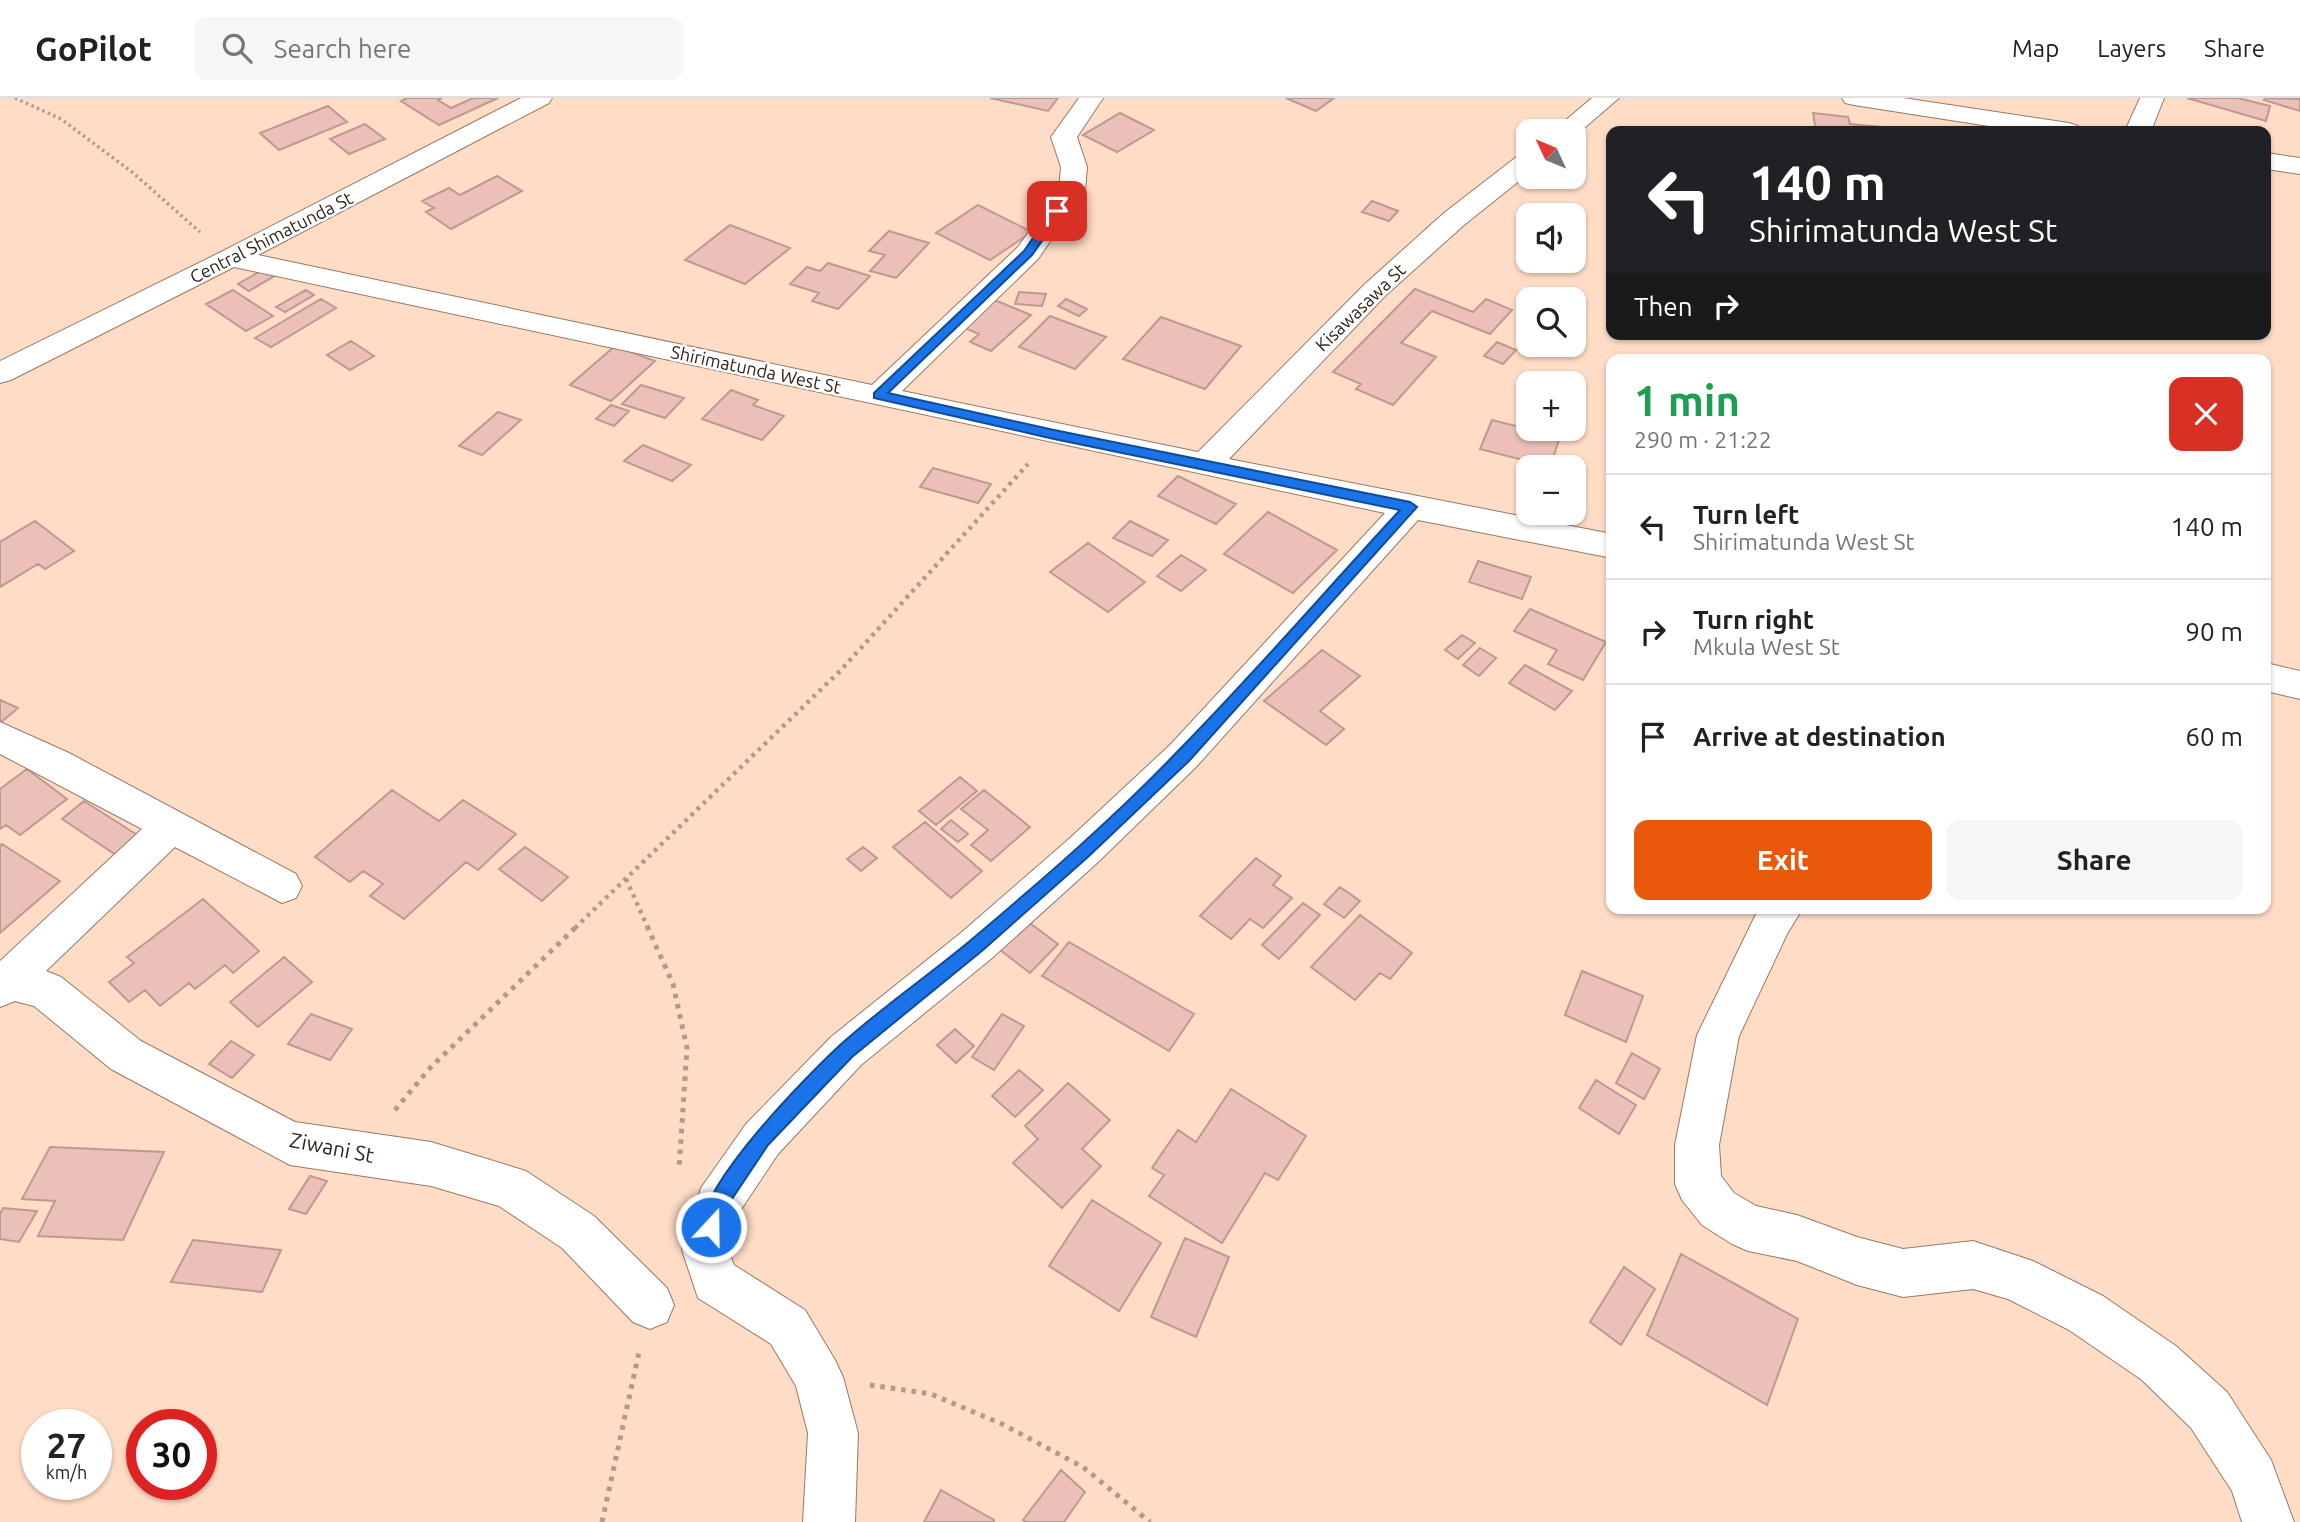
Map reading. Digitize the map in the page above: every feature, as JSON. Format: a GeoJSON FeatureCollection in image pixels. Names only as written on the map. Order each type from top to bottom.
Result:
{"type":"FeatureCollection","features":[{"type":"Feature","properties":{"kind":"street","name":"Central Shimatunda St"},"geometry":{"type":"LineString","coordinates":[[0,373],[540,98]]}},
{"type":"Feature","properties":{"kind":"street"},"geometry":{"type":"LineString","coordinates":[[879,396],[1028,253],[1072,190],[1074,167],[1064,137],[1091,98]]}},
{"type":"Feature","properties":{"kind":"street"},"geometry":{"type":"LineString","coordinates":[[1581,119],[1607,98]]}},
{"type":"Feature","properties":{"kind":"street"},"geometry":{"type":"LineString","coordinates":[[1854,98],[2036,126]]}},
{"type":"Feature","properties":{"kind":"street"},"geometry":{"type":"LineString","coordinates":[[2140,126],[2152,98]]}},
{"type":"Feature","properties":{"kind":"street"},"geometry":{"type":"LineString","coordinates":[[2271,162],[2300,166]]}},
{"type":"Feature","properties":{"kind":"street","name":"Kisawasawa St"},"geometry":{"type":"LineString","coordinates":[[1204,466],[1375,290],[1454,219],[1516,170]]}},
{"type":"Feature","properties":{"kind":"street","name":"Shirimatunda West St"},"geometry":{"type":"LineString","coordinates":[[230,258],[1054,435],[1606,545]]}},
{"type":"Feature","properties":{"kind":"street"},"geometry":{"type":"LineString","coordinates":[[829,1522],[833,1433],[818,1377],[788,1327],[715,1281],[705,1250],[718,1204],[762,1139],[846,1051],[977,945],[1183,757],[1410,507]]}},
{"type":"Feature","properties":{"kind":"street"},"geometry":{"type":"LineString","coordinates":[[2271,678],[2300,685]]}},
{"type":"Feature","properties":{"kind":"street"},"geometry":{"type":"LineString","coordinates":[[0,737],[56,764],[282,886]]}},
{"type":"Feature","properties":{"kind":"street","name":"Ziwani St"},"geometry":{"type":"LineString","coordinates":[[5,984],[172,827]]}},
{"type":"Feature","properties":{"kind":"street"},"geometry":{"type":"LineString","coordinates":[[1778,914],[1718,1035],[1696,1145],[1698,1184],[1718,1209],[1748,1228],[1797,1237],[1857,1261],[1903,1273],[1973,1265],[2016,1278],[2086,1312],[2160,1363],[2209,1410],[2253,1478],[2268,1522]]}},
{"type":"Feature","properties":{"kind":"street","name":"Ziwani St"},"geometry":{"type":"LineString","coordinates":[[5,984],[46,990],[127,1055],[290,1143],[430,1164],[510,1187],[578,1232],[650,1305]]}},
{"type":"Feature","properties":{"kind":"path"},"geometry":{"type":"LineString","coordinates":[[15,98],[61,119],[132,173],[230,258]]}},
{"type":"Feature","properties":{"kind":"path"},"geometry":{"type":"LineString","coordinates":[[360,1153],[430,1068],[840,671],[1054,435]]}},
{"type":"Feature","properties":{"kind":"path"},"geometry":{"type":"LineString","coordinates":[[626,879],[673,984],[687,1048],[679,1176]]}},
{"type":"Feature","properties":{"kind":"path"},"geometry":{"type":"LineString","coordinates":[[601,1522],[650,1305]]}},
{"type":"Feature","properties":{"kind":"path"},"geometry":{"type":"LineString","coordinates":[[818,1377],[931,1394],[1002,1424],[1083,1467],[1150,1522]]}},
{"type":"Feature","properties":{"kind":"building"},"geometry":{"type":"Polygon","coordinates":[[[407,98],[442,98],[438,100],[451,108],[473,98],[498,98],[439,125],[401,101],[407,98]]]}},
{"type":"Feature","properties":{"kind":"building"},"geometry":{"type":"Polygon","coordinates":[[[990,98],[1058,98],[1048,111],[990,98]]]}},
{"type":"Feature","properties":{"kind":"building"},"geometry":{"type":"Polygon","coordinates":[[[1286,98],[1334,98],[1316,111],[1286,98]]]}},
{"type":"Feature","properties":{"kind":"building"},"geometry":{"type":"Polygon","coordinates":[[[2187,98],[2238,98],[2270,106],[2266,121],[2187,98]]]}},
{"type":"Feature","properties":{"kind":"building"},"geometry":{"type":"Polygon","coordinates":[[[2300,99],[2300,111],[2264,100],[2300,99]]]}},
{"type":"Feature","properties":{"kind":"building"},"geometry":{"type":"Polygon","coordinates":[[[328,106],[347,122],[279,150],[260,133],[328,106]]]}},
{"type":"Feature","properties":{"kind":"building"},"geometry":{"type":"Polygon","coordinates":[[[1120,113],[1154,130],[1117,152],[1083,135],[1120,113]]]}},
{"type":"Feature","properties":{"kind":"building"},"geometry":{"type":"Polygon","coordinates":[[[1813,113],[1848,117],[1850,124],[1871,126],[1815,126],[1813,113]]]}},
{"type":"Feature","properties":{"kind":"building"},"geometry":{"type":"Polygon","coordinates":[[[365,124],[385,139],[349,154],[330,139],[365,124]]]}},
{"type":"Feature","properties":{"kind":"building"},"geometry":{"type":"Polygon","coordinates":[[[497,176],[522,191],[451,229],[426,212],[434,208],[422,201],[449,188],[460,195],[497,176]]]}},
{"type":"Feature","properties":{"kind":"building"},"geometry":{"type":"Polygon","coordinates":[[[1372,201],[1398,211],[1389,221],[1362,212],[1372,201]]]}},
{"type":"Feature","properties":{"kind":"building"},"geometry":{"type":"Polygon","coordinates":[[[978,205],[1032,232],[990,260],[936,233],[978,205]]]}},
{"type":"Feature","properties":{"kind":"building"},"geometry":{"type":"Polygon","coordinates":[[[730,225],[790,248],[745,284],[685,260],[730,225]]]}},
{"type":"Feature","properties":{"kind":"building"},"geometry":{"type":"Polygon","coordinates":[[[889,231],[929,243],[896,278],[870,271],[885,255],[869,251],[889,231]]]}},
{"type":"Feature","properties":{"kind":"building"},"geometry":{"type":"Polygon","coordinates":[[[828,263],[870,276],[838,309],[812,301],[819,293],[790,284],[807,267],[820,271],[828,263]]]}},
{"type":"Feature","properties":{"kind":"building"},"geometry":{"type":"Polygon","coordinates":[[[264,269],[276,275],[249,291],[238,284],[264,269]]]}},
{"type":"Feature","properties":{"kind":"building"},"geometry":{"type":"Polygon","coordinates":[[[1415,289],[1473,312],[1486,299],[1512,310],[1490,334],[1432,311],[1401,343],[1436,357],[1393,405],[1356,389],[1361,384],[1333,372],[1415,289]]]}},
{"type":"Feature","properties":{"kind":"building"},"geometry":{"type":"Polygon","coordinates":[[[233,290],[273,316],[246,331],[206,304],[233,290]]]}},
{"type":"Feature","properties":{"kind":"building"},"geometry":{"type":"Polygon","coordinates":[[[306,290],[314,295],[285,312],[276,307],[306,290]]]}},
{"type":"Feature","properties":{"kind":"building"},"geometry":{"type":"Polygon","coordinates":[[[1019,292],[1046,294],[1042,306],[1015,304],[1019,292]]]}},
{"type":"Feature","properties":{"kind":"building"},"geometry":{"type":"Polygon","coordinates":[[[321,299],[336,308],[271,347],[255,338],[321,299]]]}},
{"type":"Feature","properties":{"kind":"building"},"geometry":{"type":"Polygon","coordinates":[[[992,299],[1031,315],[991,351],[970,342],[979,334],[960,326],[992,299]]]}},
{"type":"Feature","properties":{"kind":"building"},"geometry":{"type":"Polygon","coordinates":[[[1066,299],[1087,309],[1079,316],[1058,306],[1066,299]]]}},
{"type":"Feature","properties":{"kind":"building"},"geometry":{"type":"Polygon","coordinates":[[[1050,316],[1106,337],[1075,369],[1019,347],[1050,316]]]}},
{"type":"Feature","properties":{"kind":"building"},"geometry":{"type":"Polygon","coordinates":[[[1161,317],[1241,346],[1205,389],[1123,359],[1161,317]]]}},
{"type":"Feature","properties":{"kind":"building"},"geometry":{"type":"Polygon","coordinates":[[[351,341],[374,356],[350,370],[327,355],[351,341]]]}},
{"type":"Feature","properties":{"kind":"building"},"geometry":{"type":"Polygon","coordinates":[[[1497,342],[1516,350],[1503,364],[1484,356],[1497,342]]]}},
{"type":"Feature","properties":{"kind":"building"},"geometry":{"type":"Polygon","coordinates":[[[615,346],[655,361],[611,401],[570,385],[615,346]]]}},
{"type":"Feature","properties":{"kind":"building"},"geometry":{"type":"Polygon","coordinates":[[[641,385],[684,398],[665,418],[622,404],[641,385]]]}},
{"type":"Feature","properties":{"kind":"building"},"geometry":{"type":"Polygon","coordinates":[[[731,390],[758,400],[753,405],[784,416],[762,440],[702,419],[731,390]]]}},
{"type":"Feature","properties":{"kind":"building"},"geometry":{"type":"Polygon","coordinates":[[[611,405],[629,411],[614,426],[596,419],[611,405]]]}},
{"type":"Feature","properties":{"kind":"building"},"geometry":{"type":"Polygon","coordinates":[[[498,412],[521,420],[482,455],[459,446],[498,412]]]}},
{"type":"Feature","properties":{"kind":"building"},"geometry":{"type":"Polygon","coordinates":[[[1492,420],[1516,426],[1516,441],[1559,441],[1554,455],[1516,455],[1516,458],[1480,449],[1492,420]]]}},
{"type":"Feature","properties":{"kind":"building"},"geometry":{"type":"Polygon","coordinates":[[[643,445],[691,465],[672,481],[624,461],[643,445]]]}},
{"type":"Feature","properties":{"kind":"building"},"geometry":{"type":"Polygon","coordinates":[[[933,468],[991,484],[978,503],[920,487],[933,468]]]}},
{"type":"Feature","properties":{"kind":"building"},"geometry":{"type":"Polygon","coordinates":[[[1178,476],[1236,504],[1216,524],[1158,496],[1178,476]]]}},
{"type":"Feature","properties":{"kind":"building"},"geometry":{"type":"Polygon","coordinates":[[[1268,512],[1337,550],[1293,593],[1224,554],[1268,512]]]}},
{"type":"Feature","properties":{"kind":"building"},"geometry":{"type":"Polygon","coordinates":[[[35,521],[74,551],[45,569],[38,564],[0,587],[0,542],[35,521]]]}},
{"type":"Feature","properties":{"kind":"building"},"geometry":{"type":"Polygon","coordinates":[[[1130,521],[1168,540],[1152,556],[1113,538],[1130,521]]]}},
{"type":"Feature","properties":{"kind":"building"},"geometry":{"type":"Polygon","coordinates":[[[1088,543],[1145,582],[1108,612],[1050,572],[1088,543]]]}},
{"type":"Feature","properties":{"kind":"building"},"geometry":{"type":"Polygon","coordinates":[[[1181,555],[1206,570],[1181,591],[1157,576],[1181,555]]]}},
{"type":"Feature","properties":{"kind":"building"},"geometry":{"type":"Polygon","coordinates":[[[1478,561],[1531,577],[1522,599],[1469,582],[1478,561]]]}},
{"type":"Feature","properties":{"kind":"building"},"geometry":{"type":"Polygon","coordinates":[[[1530,609],[1606,642],[1583,680],[1548,664],[1557,650],[1514,631],[1530,609]]]}},
{"type":"Feature","properties":{"kind":"building"},"geometry":{"type":"Polygon","coordinates":[[[1462,635],[1475,643],[1458,659],[1445,650],[1462,635]]]}},
{"type":"Feature","properties":{"kind":"building"},"geometry":{"type":"Polygon","coordinates":[[[1480,648],[1496,658],[1479,676],[1463,665],[1480,648]]]}},
{"type":"Feature","properties":{"kind":"building"},"geometry":{"type":"Polygon","coordinates":[[[1322,650],[1360,676],[1320,711],[1344,729],[1326,745],[1264,701],[1322,650]]]}},
{"type":"Feature","properties":{"kind":"building"},"geometry":{"type":"Polygon","coordinates":[[[1525,665],[1572,691],[1555,710],[1509,683],[1525,665]]]}},
{"type":"Feature","properties":{"kind":"building"},"geometry":{"type":"Polygon","coordinates":[[[0,700],[18,708],[0,723],[0,700]]]}},
{"type":"Feature","properties":{"kind":"building"},"geometry":{"type":"Polygon","coordinates":[[[27,769],[67,799],[20,835],[6,825],[0,829],[0,789],[27,769]]]}},
{"type":"Feature","properties":{"kind":"building"},"geometry":{"type":"Polygon","coordinates":[[[960,777],[977,791],[936,825],[919,811],[960,777]]]}},
{"type":"Feature","properties":{"kind":"building"},"geometry":{"type":"Polygon","coordinates":[[[392,790],[439,821],[463,800],[516,834],[478,870],[466,862],[404,919],[370,896],[383,884],[363,871],[350,882],[315,857],[392,790]]]}},
{"type":"Feature","properties":{"kind":"building"},"geometry":{"type":"Polygon","coordinates":[[[984,790],[1030,827],[991,861],[971,845],[988,830],[961,809],[984,790]]]}},
{"type":"Feature","properties":{"kind":"building"},"geometry":{"type":"Polygon","coordinates":[[[84,801],[139,836],[116,855],[62,819],[84,801]]]}},
{"type":"Feature","properties":{"kind":"building"},"geometry":{"type":"Polygon","coordinates":[[[951,820],[968,834],[958,842],[941,829],[951,820]]]}},
{"type":"Feature","properties":{"kind":"building"},"geometry":{"type":"Polygon","coordinates":[[[925,822],[982,871],[951,898],[893,847],[925,822]]]}},
{"type":"Feature","properties":{"kind":"building"},"geometry":{"type":"Polygon","coordinates":[[[2,844],[60,881],[0,933],[0,846],[2,844]]]}},
{"type":"Feature","properties":{"kind":"building"},"geometry":{"type":"Polygon","coordinates":[[[525,847],[568,877],[542,901],[499,869],[525,847]]]}},
{"type":"Feature","properties":{"kind":"building"},"geometry":{"type":"Polygon","coordinates":[[[863,847],[877,858],[861,871],[847,859],[863,847]]]}},
{"type":"Feature","properties":{"kind":"building"},"geometry":{"type":"Polygon","coordinates":[[[1256,858],[1281,876],[1273,885],[1292,898],[1263,928],[1250,919],[1231,939],[1200,916],[1256,858]]]}},
{"type":"Feature","properties":{"kind":"building"},"geometry":{"type":"Polygon","coordinates":[[[1340,887],[1360,901],[1344,918],[1324,904],[1340,887]]]}},
{"type":"Feature","properties":{"kind":"building"},"geometry":{"type":"Polygon","coordinates":[[[203,899],[259,951],[233,973],[225,965],[195,989],[189,983],[160,1006],[145,990],[129,1002],[109,982],[134,963],[127,957],[203,899]]]}},
{"type":"Feature","properties":{"kind":"building"},"geometry":{"type":"Polygon","coordinates":[[[1303,903],[1320,915],[1279,959],[1262,945],[1303,903]]]}},
{"type":"Feature","properties":{"kind":"building"},"geometry":{"type":"Polygon","coordinates":[[[1015,912],[1058,944],[1030,973],[987,940],[1015,912]]]}},
{"type":"Feature","properties":{"kind":"building"},"geometry":{"type":"Polygon","coordinates":[[[1360,915],[1412,953],[1390,979],[1380,973],[1355,1000],[1311,967],[1360,915]]]}},
{"type":"Feature","properties":{"kind":"building"},"geometry":{"type":"Polygon","coordinates":[[[1069,942],[1194,1014],[1169,1051],[1042,976],[1069,942]]]}},
{"type":"Feature","properties":{"kind":"building"},"geometry":{"type":"Polygon","coordinates":[[[284,957],[312,982],[258,1027],[230,1002],[284,957]]]}},
{"type":"Feature","properties":{"kind":"building"},"geometry":{"type":"Polygon","coordinates":[[[1582,971],[1643,996],[1626,1042],[1565,1015],[1582,971]]]}},
{"type":"Feature","properties":{"kind":"building"},"geometry":{"type":"Polygon","coordinates":[[[311,1014],[352,1029],[330,1060],[288,1044],[311,1014]]]}},
{"type":"Feature","properties":{"kind":"building"},"geometry":{"type":"Polygon","coordinates":[[[1002,1014],[1024,1026],[994,1070],[972,1057],[1002,1014]]]}},
{"type":"Feature","properties":{"kind":"building"},"geometry":{"type":"Polygon","coordinates":[[[955,1029],[974,1046],[956,1063],[937,1045],[955,1029]]]}},
{"type":"Feature","properties":{"kind":"building"},"geometry":{"type":"Polygon","coordinates":[[[231,1041],[254,1055],[232,1078],[209,1064],[231,1041]]]}},
{"type":"Feature","properties":{"kind":"building"},"geometry":{"type":"Polygon","coordinates":[[[1632,1053],[1660,1069],[1644,1099],[1616,1083],[1632,1053]]]}},
{"type":"Feature","properties":{"kind":"building"},"geometry":{"type":"Polygon","coordinates":[[[1019,1070],[1043,1090],[1015,1117],[992,1096],[1019,1070]]]}},
{"type":"Feature","properties":{"kind":"building"},"geometry":{"type":"Polygon","coordinates":[[[1596,1080],[1636,1105],[1619,1134],[1579,1108],[1596,1080]]]}},
{"type":"Feature","properties":{"kind":"building"},"geometry":{"type":"Polygon","coordinates":[[[1068,1083],[1110,1120],[1082,1149],[1101,1166],[1062,1208],[1013,1163],[1038,1139],[1025,1126],[1068,1083]]]}},
{"type":"Feature","properties":{"kind":"building"},"geometry":{"type":"Polygon","coordinates":[[[1231,1089],[1306,1136],[1278,1180],[1265,1173],[1222,1243],[1149,1196],[1164,1175],[1152,1168],[1178,1130],[1196,1142],[1231,1089]]]}},
{"type":"Feature","properties":{"kind":"building"},"geometry":{"type":"Polygon","coordinates":[[[50,1147],[164,1152],[123,1240],[38,1236],[55,1201],[22,1199],[50,1147]]]}},
{"type":"Feature","properties":{"kind":"building"},"geometry":{"type":"Polygon","coordinates":[[[310,1176],[327,1181],[306,1214],[289,1209],[310,1176]]]}},
{"type":"Feature","properties":{"kind":"building"},"geometry":{"type":"Polygon","coordinates":[[[1092,1200],[1161,1243],[1119,1311],[1049,1266],[1092,1200]]]}},
{"type":"Feature","properties":{"kind":"building"},"geometry":{"type":"Polygon","coordinates":[[[3,1208],[37,1211],[19,1242],[0,1239],[0,1214],[3,1208]]]}},
{"type":"Feature","properties":{"kind":"building"},"geometry":{"type":"Polygon","coordinates":[[[1185,1238],[1229,1257],[1196,1337],[1151,1317],[1185,1238]]]}},
{"type":"Feature","properties":{"kind":"building"},"geometry":{"type":"Polygon","coordinates":[[[193,1240],[281,1250],[262,1292],[171,1282],[193,1240]]]}},
{"type":"Feature","properties":{"kind":"building"},"geometry":{"type":"Polygon","coordinates":[[[1681,1254],[1798,1319],[1767,1405],[1647,1335],[1681,1254]]]}},
{"type":"Feature","properties":{"kind":"building"},"geometry":{"type":"Polygon","coordinates":[[[1624,1267],[1655,1289],[1621,1345],[1590,1322],[1624,1267]]]}},
{"type":"Feature","properties":{"kind":"building"},"geometry":{"type":"Polygon","coordinates":[[[1061,1470],[1085,1492],[1064,1522],[1023,1520],[1061,1470]]]}},
{"type":"Feature","properties":{"kind":"building"},"geometry":{"type":"Polygon","coordinates":[[[941,1490],[994,1520],[994,1522],[924,1522],[941,1490]]]}},
{"type":"Feature","properties":{"kind":"route"},"geometry":{"type":"LineString","coordinates":[[711,1227],[718,1204],[762,1139],[846,1051],[977,945],[1183,757],[1410,507],[1054,435],[879,396],[1028,253],[1057,211]]}}]}
